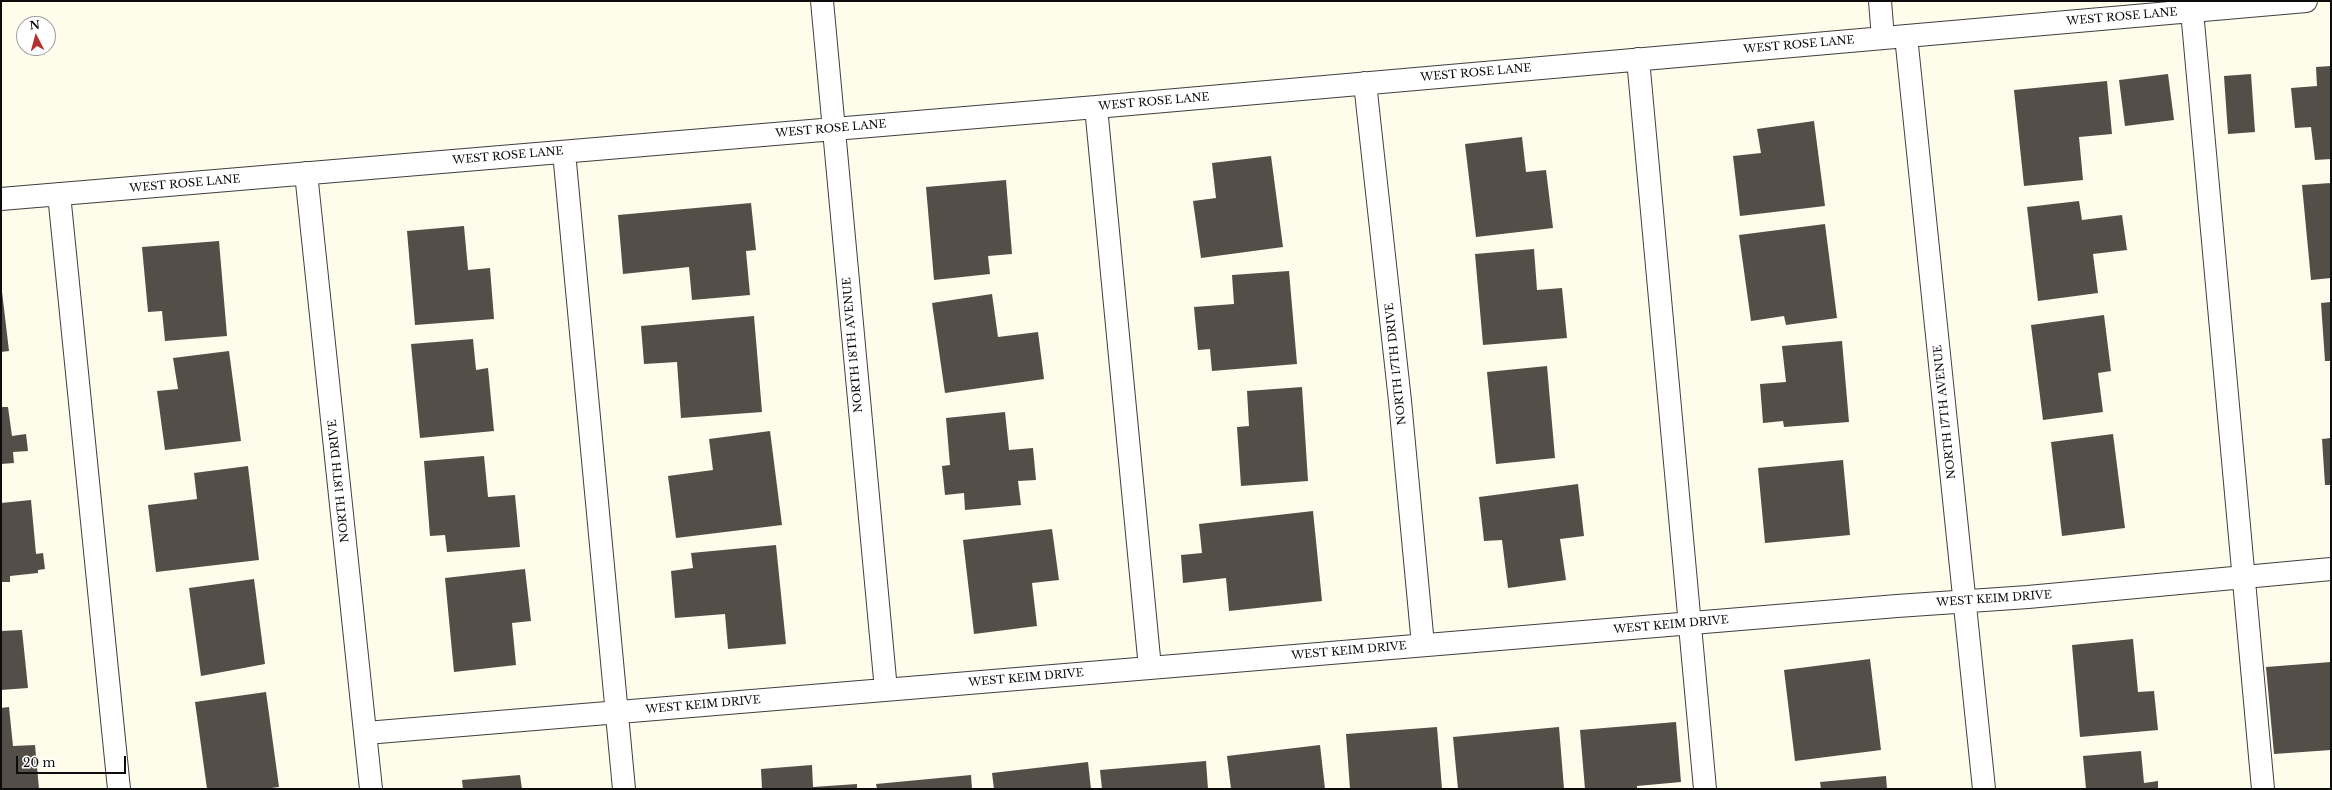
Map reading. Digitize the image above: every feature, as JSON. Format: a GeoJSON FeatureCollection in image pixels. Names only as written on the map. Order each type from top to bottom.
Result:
{"type":"FeatureCollection","features":[{"type":"Feature","properties":{"kind":"street","name":"NORTH 18TH AVENUE"},"geometry":{"type":"LineString","coordinates":[[822,1],[886,690]]}},
{"type":"Feature","properties":{"kind":"street"},"geometry":{"type":"LineString","coordinates":[[1880,1],[1884,38]]}},
{"type":"Feature","properties":{"kind":"street","name":"WEST ROSE LANE"},"geometry":{"type":"LineString","coordinates":[[1,199],[1096,107],[1884,38],[2116,9],[2192,11],[2306,1]]}},
{"type":"Feature","properties":{"kind":"street"},"geometry":{"type":"LineString","coordinates":[[2192,11],[2245,576],[2263,789]]}},
{"type":"Feature","properties":{"kind":"street","name":"NORTH 17TH AVENUE"},"geometry":{"type":"LineString","coordinates":[[1906,36],[1984,789]]}},
{"type":"Feature","properties":{"kind":"street"},"geometry":{"type":"LineString","coordinates":[[1638,59],[1706,789]]}},
{"type":"Feature","properties":{"kind":"street","name":"NORTH 17TH DRIVE"},"geometry":{"type":"LineString","coordinates":[[1366,83],[1400,401],[1423,645]]}},
{"type":"Feature","properties":{"kind":"street"},"geometry":{"type":"LineString","coordinates":[[1096,107],[1150,668]]}},
{"type":"Feature","properties":{"kind":"street"},"geometry":{"type":"LineString","coordinates":[[564,152],[618,712],[624,789]]}},
{"type":"Feature","properties":{"kind":"street","name":"NORTH 18TH DRIVE"},"geometry":{"type":"LineString","coordinates":[[306,173],[372,789]]}},
{"type":"Feature","properties":{"kind":"street"},"geometry":{"type":"LineString","coordinates":[[59,194],[119,789]]}},
{"type":"Feature","properties":{"kind":"street","name":"WEST KEIM DRIVE"},"geometry":{"type":"LineString","coordinates":[[366,733],[1691,623],[1965,602],[2331,569]]}},
{"type":"Feature","properties":{"kind":"building"},"geometry":{"type":"Polygon","coordinates":[[[2331,66],[2331,159],[2315,160],[2311,127],[2295,128],[2291,88],[2317,86],[2316,67],[2331,66]]]}},
{"type":"Feature","properties":{"kind":"building"},"geometry":{"type":"Polygon","coordinates":[[[2168,74],[2174,120],[2125,126],[2119,80],[2168,74]]]}},
{"type":"Feature","properties":{"kind":"building"},"geometry":{"type":"Polygon","coordinates":[[[2251,74],[2255,132],[2228,134],[2224,76],[2251,74]]]}},
{"type":"Feature","properties":{"kind":"building"},"geometry":{"type":"Polygon","coordinates":[[[2107,81],[2112,134],[2079,137],[2083,180],[2024,186],[2014,90],[2107,81]]]}},
{"type":"Feature","properties":{"kind":"building"},"geometry":{"type":"Polygon","coordinates":[[[1814,121],[1825,206],[1740,216],[1733,156],[1761,153],[1757,129],[1814,121]]]}},
{"type":"Feature","properties":{"kind":"building"},"geometry":{"type":"Polygon","coordinates":[[[1522,137],[1526,172],[1546,170],[1553,228],[1476,237],[1465,144],[1522,137]]]}},
{"type":"Feature","properties":{"kind":"building"},"geometry":{"type":"Polygon","coordinates":[[[1271,156],[1283,247],[1201,258],[1193,201],[1216,198],[1212,163],[1271,156]]]}},
{"type":"Feature","properties":{"kind":"building"},"geometry":{"type":"Polygon","coordinates":[[[1006,180],[1012,254],[988,256],[990,274],[934,280],[926,187],[1006,180]]]}},
{"type":"Feature","properties":{"kind":"building"},"geometry":{"type":"Polygon","coordinates":[[[2331,183],[2331,278],[2311,280],[2302,185],[2331,183]]]}},
{"type":"Feature","properties":{"kind":"building"},"geometry":{"type":"Polygon","coordinates":[[[2079,201],[2082,220],[2122,215],[2127,250],[2093,254],[2098,293],[2038,301],[2027,207],[2079,201]]]}},
{"type":"Feature","properties":{"kind":"building"},"geometry":{"type":"Polygon","coordinates":[[[751,203],[756,250],[746,251],[750,295],[692,300],[689,267],[623,274],[618,215],[751,203]]]}},
{"type":"Feature","properties":{"kind":"building"},"geometry":{"type":"Polygon","coordinates":[[[1825,224],[1837,318],[1786,325],[1784,316],[1751,321],[1739,235],[1825,224]]]}},
{"type":"Feature","properties":{"kind":"building"},"geometry":{"type":"Polygon","coordinates":[[[464,226],[468,270],[490,268],[494,319],[415,325],[407,231],[464,226]]]}},
{"type":"Feature","properties":{"kind":"building"},"geometry":{"type":"Polygon","coordinates":[[[219,241],[227,336],[165,341],[162,311],[148,312],[142,247],[219,241]]]}},
{"type":"Feature","properties":{"kind":"building"},"geometry":{"type":"Polygon","coordinates":[[[1534,249],[1537,290],[1562,288],[1567,338],[1483,345],[1475,254],[1534,249]]]}},
{"type":"Feature","properties":{"kind":"building"},"geometry":{"type":"Polygon","coordinates":[[[1289,271],[1297,364],[1212,371],[1210,349],[1198,350],[1194,307],[1234,304],[1232,275],[1289,271]]]}},
{"type":"Feature","properties":{"kind":"building"},"geometry":{"type":"Polygon","coordinates":[[[1,283],[9,351],[1,352],[1,283]]]}},
{"type":"Feature","properties":{"kind":"building"},"geometry":{"type":"Polygon","coordinates":[[[992,294],[998,337],[1038,332],[1044,379],[945,393],[932,303],[992,294]]]}},
{"type":"Feature","properties":{"kind":"building"},"geometry":{"type":"Polygon","coordinates":[[[2331,302],[2331,361],[2325,361],[2321,303],[2331,302]]]}},
{"type":"Feature","properties":{"kind":"building"},"geometry":{"type":"Polygon","coordinates":[[[2104,315],[2111,371],[2098,373],[2103,412],[2043,420],[2031,325],[2104,315]]]}},
{"type":"Feature","properties":{"kind":"building"},"geometry":{"type":"Polygon","coordinates":[[[754,316],[762,412],[681,418],[677,362],[644,364],[641,326],[754,316]]]}},
{"type":"Feature","properties":{"kind":"building"},"geometry":{"type":"Polygon","coordinates":[[[473,339],[476,370],[488,368],[494,431],[420,438],[411,344],[473,339]]]}},
{"type":"Feature","properties":{"kind":"building"},"geometry":{"type":"Polygon","coordinates":[[[1842,341],[1849,422],[1784,427],[1783,421],[1763,423],[1760,384],[1786,382],[1782,346],[1842,341]]]}},
{"type":"Feature","properties":{"kind":"building"},"geometry":{"type":"Polygon","coordinates":[[[229,351],[241,441],[165,450],[157,391],[178,389],[173,358],[229,351]]]}},
{"type":"Feature","properties":{"kind":"building"},"geometry":{"type":"Polygon","coordinates":[[[1547,366],[1555,458],[1496,464],[1487,372],[1547,366]]]}},
{"type":"Feature","properties":{"kind":"building"},"geometry":{"type":"Polygon","coordinates":[[[1302,387],[1308,481],[1241,486],[1237,427],[1249,426],[1247,391],[1302,387]]]}},
{"type":"Feature","properties":{"kind":"building"},"geometry":{"type":"Polygon","coordinates":[[[1,407],[8,407],[12,436],[26,434],[28,451],[13,452],[14,463],[1,464],[1,407]]]}},
{"type":"Feature","properties":{"kind":"building"},"geometry":{"type":"Polygon","coordinates":[[[1005,412],[1009,450],[1033,448],[1036,480],[1018,481],[1021,505],[965,510],[964,493],[945,495],[942,466],[950,465],[946,418],[1005,412]]]}},
{"type":"Feature","properties":{"kind":"building"},"geometry":{"type":"Polygon","coordinates":[[[770,431],[782,525],[676,538],[668,476],[713,470],[709,439],[770,431]]]}},
{"type":"Feature","properties":{"kind":"building"},"geometry":{"type":"Polygon","coordinates":[[[2113,434],[2125,528],[2062,536],[2051,442],[2113,434]]]}},
{"type":"Feature","properties":{"kind":"building"},"geometry":{"type":"Polygon","coordinates":[[[2331,438],[2331,485],[2325,485],[2322,439],[2331,438]]]}},
{"type":"Feature","properties":{"kind":"building"},"geometry":{"type":"Polygon","coordinates":[[[484,456],[488,497],[515,495],[520,547],[447,552],[445,535],[430,536],[424,461],[484,456]]]}},
{"type":"Feature","properties":{"kind":"building"},"geometry":{"type":"Polygon","coordinates":[[[1843,460],[1850,535],[1765,543],[1758,468],[1843,460]]]}},
{"type":"Feature","properties":{"kind":"building"},"geometry":{"type":"Polygon","coordinates":[[[248,466],[259,560],[156,572],[148,505],[197,499],[194,473],[248,466]]]}},
{"type":"Feature","properties":{"kind":"building"},"geometry":{"type":"Polygon","coordinates":[[[1578,484],[1584,536],[1560,539],[1566,580],[1508,588],[1502,540],[1484,541],[1479,497],[1578,484]]]}},
{"type":"Feature","properties":{"kind":"building"},"geometry":{"type":"Polygon","coordinates":[[[31,500],[36,554],[43,553],[45,569],[38,570],[38,573],[10,576],[10,582],[1,582],[1,503],[31,500]]]}},
{"type":"Feature","properties":{"kind":"building"},"geometry":{"type":"Polygon","coordinates":[[[1313,511],[1322,601],[1229,611],[1226,578],[1183,583],[1181,555],[1202,553],[1199,524],[1313,511]]]}},
{"type":"Feature","properties":{"kind":"building"},"geometry":{"type":"Polygon","coordinates":[[[1052,529],[1059,580],[1032,583],[1037,626],[974,634],[963,540],[1052,529]]]}},
{"type":"Feature","properties":{"kind":"building"},"geometry":{"type":"Polygon","coordinates":[[[776,545],[786,644],[728,649],[725,614],[675,618],[671,571],[693,568],[691,553],[776,545]]]}},
{"type":"Feature","properties":{"kind":"building"},"geometry":{"type":"Polygon","coordinates":[[[525,569],[531,621],[512,623],[516,665],[454,672],[445,578],[525,569]]]}},
{"type":"Feature","properties":{"kind":"building"},"geometry":{"type":"Polygon","coordinates":[[[254,579],[265,664],[201,676],[189,588],[254,579]]]}},
{"type":"Feature","properties":{"kind":"building"},"geometry":{"type":"Polygon","coordinates":[[[22,630],[28,688],[1,690],[1,631],[22,630]]]}},
{"type":"Feature","properties":{"kind":"building"},"geometry":{"type":"Polygon","coordinates":[[[2133,639],[2138,692],[2154,691],[2158,730],[2080,737],[2072,645],[2133,639]]]}},
{"type":"Feature","properties":{"kind":"building"},"geometry":{"type":"Polygon","coordinates":[[[1870,659],[1881,750],[1795,761],[1784,670],[1870,659]]]}},
{"type":"Feature","properties":{"kind":"building"},"geometry":{"type":"Polygon","coordinates":[[[2331,662],[2331,750],[2274,754],[2266,667],[2331,662]]]}},
{"type":"Feature","properties":{"kind":"building"},"geometry":{"type":"Polygon","coordinates":[[[266,692],[279,787],[263,789],[207,789],[195,702],[266,692]]]}},
{"type":"Feature","properties":{"kind":"building"},"geometry":{"type":"Polygon","coordinates":[[[9,707],[13,746],[35,745],[39,789],[1,789],[1,708],[9,707]]]}},
{"type":"Feature","properties":{"kind":"building"},"geometry":{"type":"Polygon","coordinates":[[[1676,722],[1681,782],[1637,786],[1637,789],[1585,789],[1580,730],[1676,722]]]}},
{"type":"Feature","properties":{"kind":"building"},"geometry":{"type":"Polygon","coordinates":[[[1437,727],[1442,789],[1350,789],[1346,734],[1437,727]]]}},
{"type":"Feature","properties":{"kind":"building"},"geometry":{"type":"Polygon","coordinates":[[[1559,727],[1564,789],[1458,789],[1453,737],[1559,727]]]}},
{"type":"Feature","properties":{"kind":"building"},"geometry":{"type":"Polygon","coordinates":[[[1320,745],[1325,789],[1231,789],[1227,756],[1320,745]]]}},
{"type":"Feature","properties":{"kind":"building"},"geometry":{"type":"Polygon","coordinates":[[[2141,751],[2144,783],[2158,781],[2158,789],[2086,789],[2083,756],[2141,751]]]}},
{"type":"Feature","properties":{"kind":"building"},"geometry":{"type":"Polygon","coordinates":[[[1206,761],[1208,789],[1102,789],[1100,770],[1206,761]]]}},
{"type":"Feature","properties":{"kind":"building"},"geometry":{"type":"Polygon","coordinates":[[[1088,762],[1091,789],[994,789],[992,773],[1088,762]]]}},
{"type":"Feature","properties":{"kind":"building"},"geometry":{"type":"Polygon","coordinates":[[[812,765],[813,787],[857,784],[857,789],[762,789],[761,769],[812,765]]]}},
{"type":"Feature","properties":{"kind":"building"},"geometry":{"type":"Polygon","coordinates":[[[520,775],[522,789],[463,789],[462,780],[520,775]]]}},
{"type":"Feature","properties":{"kind":"building"},"geometry":{"type":"Polygon","coordinates":[[[971,775],[972,789],[877,789],[876,784],[971,775]]]}},
{"type":"Feature","properties":{"kind":"building"},"geometry":{"type":"Polygon","coordinates":[[[1886,776],[1887,789],[1821,789],[1820,782],[1886,776]]]}}]}
